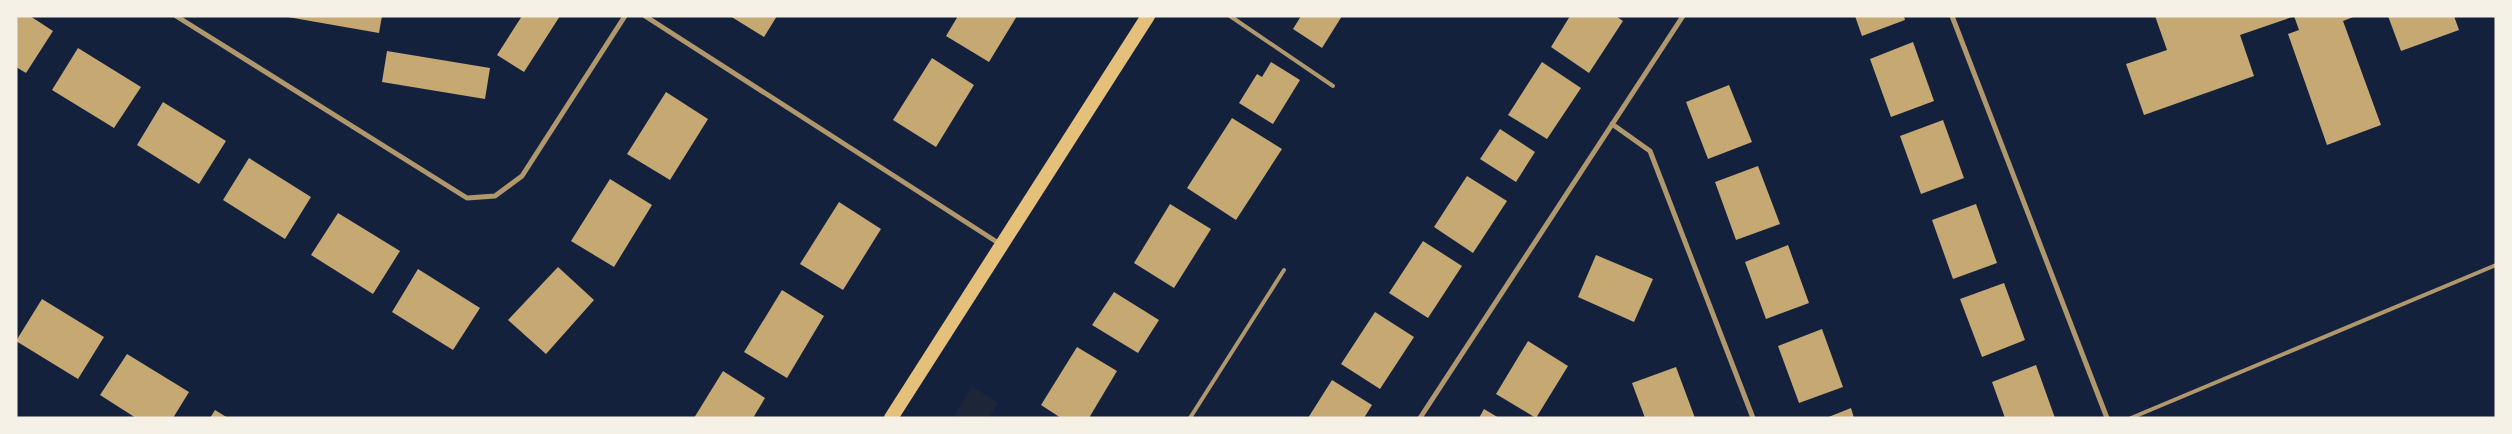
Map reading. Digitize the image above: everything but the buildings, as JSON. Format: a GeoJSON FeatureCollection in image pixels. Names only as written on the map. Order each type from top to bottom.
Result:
{"type":"FeatureCollection","features":[{"type":"Feature","properties":{"kind":"highway"},"geometry":{"type":"LineString","coordinates":[[891,418],[1148,16]]}},
{"type":"Feature","properties":{"kind":"street"},"geometry":{"type":"LineString","coordinates":[[176,16],[467,198],[495,196],[522,176],[625,16]]}},
{"type":"Feature","properties":{"kind":"street"},"geometry":{"type":"LineString","coordinates":[[644,16],[1001,245]]}},
{"type":"Feature","properties":{"kind":"street"},"geometry":{"type":"LineString","coordinates":[[1420,418],[1683,16]]}},
{"type":"Feature","properties":{"kind":"street"},"geometry":{"type":"LineString","coordinates":[[1952,16],[2107,418]]}},
{"type":"Feature","properties":{"kind":"street"},"geometry":{"type":"LineString","coordinates":[[1612,124],[1650,151],[1753,418]]}},
{"type":"Feature","properties":{"kind":"lane"},"geometry":{"type":"LineString","coordinates":[[1230,16],[1333,86]]}},
{"type":"Feature","properties":{"kind":"lane"},"geometry":{"type":"LineString","coordinates":[[2131,418],[2496,264]]}},
{"type":"Feature","properties":{"kind":"lane"},"geometry":{"type":"LineString","coordinates":[[1190,418],[1284,270]]}},
{"type":"Feature","properties":{"kind":"shaded area"},"geometry":{"type":"Polygon","coordinates":[[[972,386],[998,403],[989,418],[953,418],[972,386]]]}}]}
